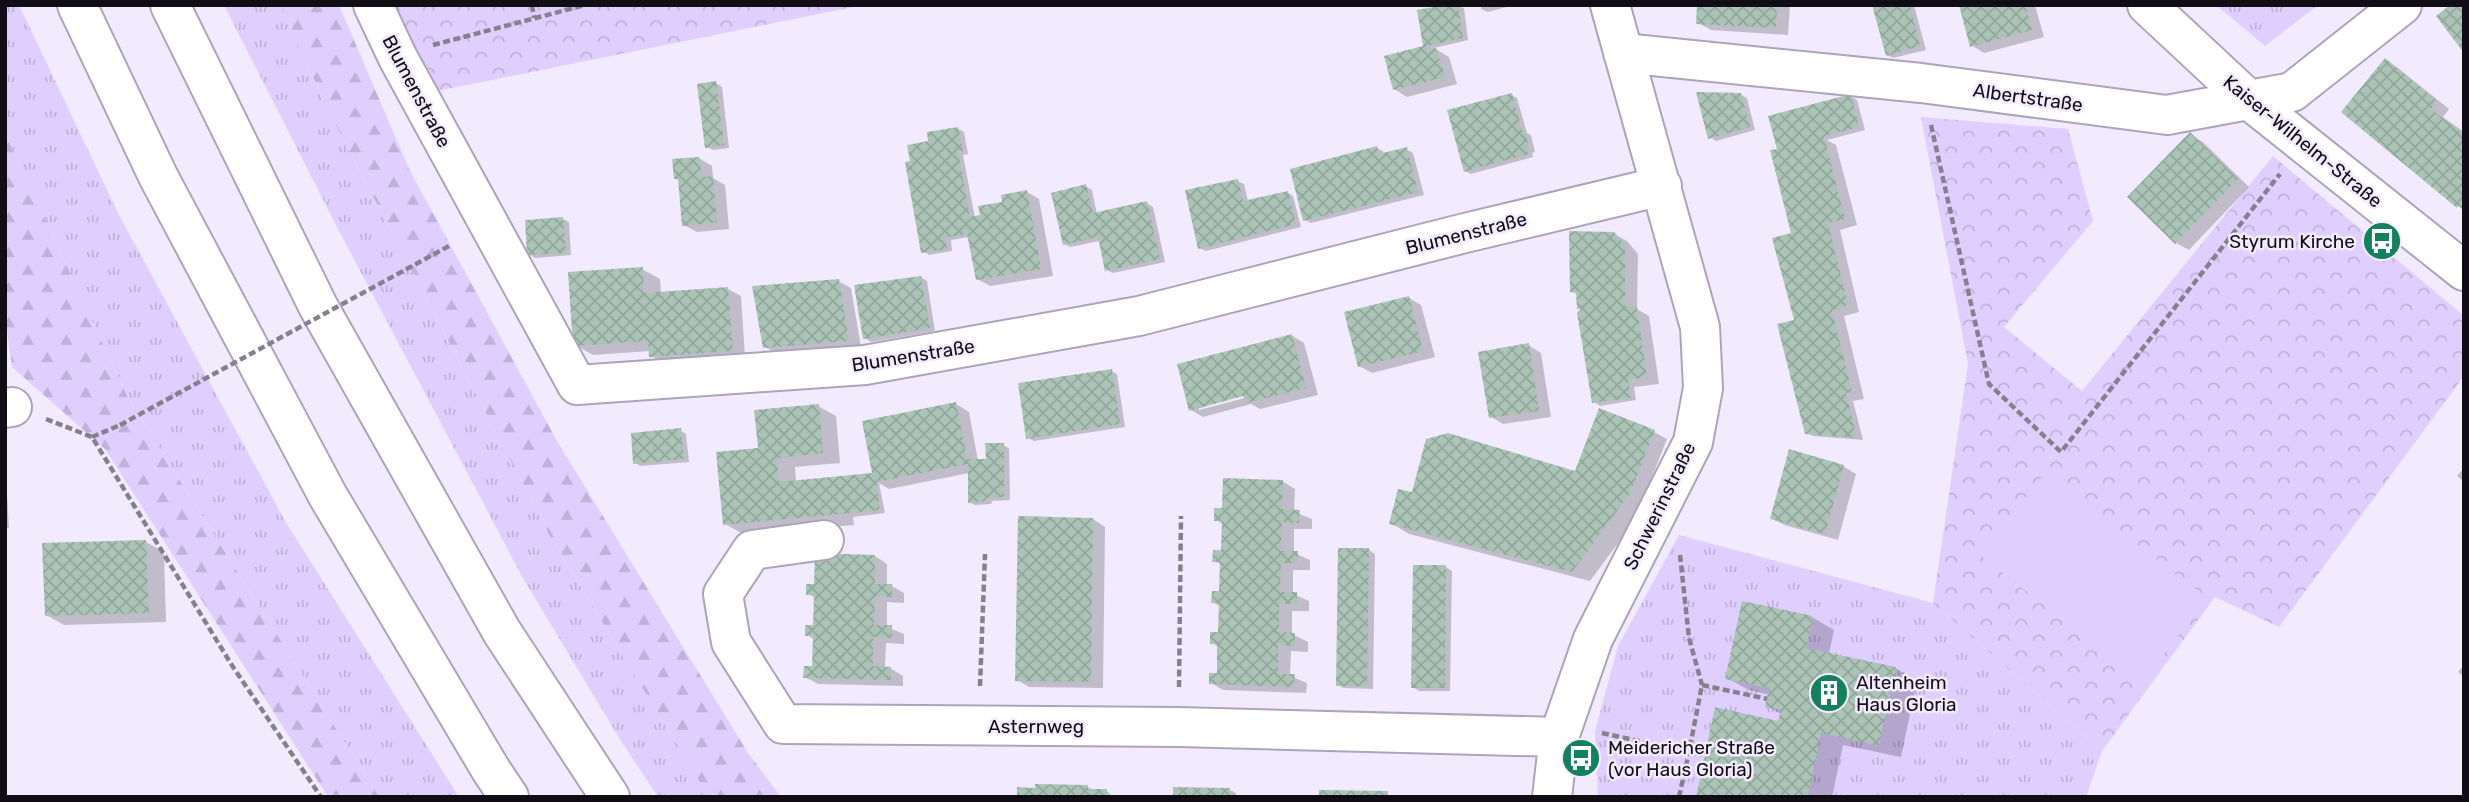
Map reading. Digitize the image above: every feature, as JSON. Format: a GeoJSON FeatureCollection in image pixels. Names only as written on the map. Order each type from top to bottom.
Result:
{"type":"FeatureCollection","features":[{"type":"Feature","properties":{"kind":"main road"},"geometry":{"type":"LineString","coordinates":[[77,5],[158,176],[328,496],[509,797]]}},
{"type":"Feature","properties":{"kind":"main road","name":"Blumenstraße"},"geometry":{"type":"LineString","coordinates":[[373,5],[398,58],[578,385],[865,365],[1139,316],[1662,186]]}},
{"type":"Feature","properties":{"kind":"main road","name":"Schwerinstraße"},"geometry":{"type":"LineString","coordinates":[[1552,797],[1561,730],[1593,639],[1693,442],[1703,387],[1700,327],[1610,5]]}},
{"type":"Feature","properties":{"kind":"main road","name":"Kaiser-Wilhelm-Straße"},"geometry":{"type":"LineString","coordinates":[[2147,5],[2249,100],[2464,271]]}},
{"type":"Feature","properties":{"kind":"main road","name":"Albertstraße"},"geometry":{"type":"LineString","coordinates":[[1622,53],[1922,83],[2167,115],[2292,92],[2402,5]]}},
{"type":"Feature","properties":{"kind":"main road"},"geometry":{"type":"LineString","coordinates":[[172,10],[318,306],[502,632],[610,797]]}},
{"type":"Feature","properties":{"kind":"main road","name":"Asternweg"},"geometry":{"type":"LineString","coordinates":[[824,540],[752,550],[723,594],[731,642],[783,724],[1561,730]]}},
{"type":"Feature","properties":{"kind":"path"},"geometry":{"type":"LineString","coordinates":[[532,5],[534,18]]}},
{"type":"Feature","properties":{"kind":"path"},"geometry":{"type":"LineString","coordinates":[[426,46],[585,5]]}},
{"type":"Feature","properties":{"kind":"path"},"geometry":{"type":"LineString","coordinates":[[1922,83],[1989,384],[2061,452],[2305,143]]}},
{"type":"Feature","properties":{"kind":"path"},"geometry":{"type":"LineString","coordinates":[[92,437],[120,425],[449,246]]}},
{"type":"Feature","properties":{"kind":"path"},"geometry":{"type":"LineString","coordinates":[[9,407],[92,437],[233,667],[321,797]]}},
{"type":"Feature","properties":{"kind":"path"},"geometry":{"type":"LineString","coordinates":[[1179,727],[1181,516]]}},
{"type":"Feature","properties":{"kind":"path"},"geometry":{"type":"LineString","coordinates":[[1679,797],[1702,685],[1689,638],[1680,548]]}},
{"type":"Feature","properties":{"kind":"path"},"geometry":{"type":"LineString","coordinates":[[978,725],[985,554]]}},
{"type":"Feature","properties":{"kind":"path"},"geometry":{"type":"LineString","coordinates":[[1702,685],[1767,699]]}},
{"type":"Feature","properties":{"kind":"path"},"geometry":{"type":"LineString","coordinates":[[1561,730],[1705,755]]}},
{"type":"Feature","properties":{"kind":"green space"},"geometry":{"type":"Polygon","coordinates":[[[5,5],[19,5],[119,215],[285,521],[459,797],[379,797],[128,398],[5,133],[5,5]]]}},
{"type":"Feature","properties":{"kind":"green space"},"geometry":{"type":"Polygon","coordinates":[[[224,5],[280,5],[328,110],[551,538],[709,797],[658,797],[621,741],[523,578],[339,231],[224,5]]]}},
{"type":"Feature","properties":{"kind":"green space"},"geometry":{"type":"Polygon","coordinates":[[[280,5],[339,5],[409,169],[557,441],[748,753],[781,797],[709,797],[551,538],[328,110],[280,5]]]}},
{"type":"Feature","properties":{"kind":"green space"},"geometry":{"type":"Polygon","coordinates":[[[392,5],[863,5],[432,92],[392,5]]]}},
{"type":"Feature","properties":{"kind":"green space"},"geometry":{"type":"Polygon","coordinates":[[[2216,5],[2318,5],[2265,46],[2216,5]]]}},
{"type":"Feature","properties":{"kind":"green space"},"geometry":{"type":"Polygon","coordinates":[[[1921,117],[2068,129],[2093,221],[2004,327],[2082,391],[2273,156],[2464,316],[2464,376],[2279,627],[2215,597],[2102,751],[1933,603],[1968,364],[1921,117]]]}},
{"type":"Feature","properties":{"kind":"green space"},"geometry":{"type":"Polygon","coordinates":[[[5,133],[128,398],[379,797],[328,797],[105,449],[12,367],[5,316],[5,133]]]}},
{"type":"Feature","properties":{"kind":"green space"},"geometry":{"type":"Polygon","coordinates":[[[2045,473],[2207,598],[2143,681],[1981,556],[2045,473]]]}},
{"type":"Feature","properties":{"kind":"green space"},"geometry":{"type":"Polygon","coordinates":[[[1679,535],[1933,603],[2102,751],[2086,797],[1598,797],[1595,731],[1618,646],[1679,535]]]}},
{"type":"Feature","properties":{"kind":"building"},"geometry":{"type":"Polygon","coordinates":[[[1458,5],[1463,38],[1427,46],[1428,50],[1436,48],[1445,77],[1393,90],[1384,56],[1423,46],[1417,10],[1458,5]]]}},
{"type":"Feature","properties":{"kind":"building"},"geometry":{"type":"Polygon","coordinates":[[[1697,5],[1777,5],[1776,28],[1696,24],[1697,5]]]}},
{"type":"Feature","properties":{"kind":"building"},"geometry":{"type":"Polygon","coordinates":[[[1872,5],[1910,5],[1920,46],[1886,56],[1872,5]]]}},
{"type":"Feature","properties":{"kind":"building"},"geometry":{"type":"Polygon","coordinates":[[[1959,5],[2025,5],[2032,30],[1970,47],[1959,5]]]}},
{"type":"Feature","properties":{"kind":"building"},"geometry":{"type":"Polygon","coordinates":[[[2450,5],[2464,5],[2464,53],[2436,16],[2450,5]]]}},
{"type":"Feature","properties":{"kind":"building"},"geometry":{"type":"Polygon","coordinates":[[[2385,58],[2437,101],[2431,109],[2464,135],[2464,210],[2458,206],[2457,208],[2341,112],[2385,58]]]}},
{"type":"Feature","properties":{"kind":"building"},"geometry":{"type":"Polygon","coordinates":[[[716,81],[724,145],[705,148],[697,84],[716,81]]]}},
{"type":"Feature","properties":{"kind":"building"},"geometry":{"type":"Polygon","coordinates":[[[1696,92],[1741,93],[1750,127],[1708,139],[1696,92]]]}},
{"type":"Feature","properties":{"kind":"building"},"geometry":{"type":"Polygon","coordinates":[[[1512,93],[1522,131],[1525,130],[1528,154],[1464,172],[1447,110],[1512,93]]]}},
{"type":"Feature","properties":{"kind":"building"},"geometry":{"type":"Polygon","coordinates":[[[1851,94],[1859,127],[1824,136],[1845,219],[1828,223],[1848,305],[1832,310],[1852,392],[1846,393],[1857,438],[1805,434],[1777,324],[1794,320],[1772,238],[1791,233],[1770,150],[1777,149],[1768,116],[1851,94]]]}},
{"type":"Feature","properties":{"kind":"building"},"geometry":{"type":"Polygon","coordinates":[[[958,127],[963,151],[958,152],[970,217],[980,215],[978,206],[1002,202],[1001,195],[1027,190],[1041,269],[976,280],[967,234],[945,238],[947,249],[921,253],[905,162],[910,161],[907,145],[928,141],[927,132],[958,127]]]}},
{"type":"Feature","properties":{"kind":"building"},"geometry":{"type":"Polygon","coordinates":[[[2190,132],[2238,179],[2175,244],[2127,197],[2190,132]]]}},
{"type":"Feature","properties":{"kind":"building"},"geometry":{"type":"Polygon","coordinates":[[[1377,146],[1379,154],[1407,147],[1418,192],[1303,221],[1290,169],[1377,146]]]}},
{"type":"Feature","properties":{"kind":"building"},"geometry":{"type":"Polygon","coordinates":[[[699,157],[702,177],[713,176],[717,222],[682,226],[678,179],[674,179],[672,159],[699,157]]]}},
{"type":"Feature","properties":{"kind":"building"},"geometry":{"type":"Polygon","coordinates":[[[1238,179],[1243,201],[1288,191],[1296,224],[1198,249],[1185,190],[1238,179]]]}},
{"type":"Feature","properties":{"kind":"building"},"geometry":{"type":"Polygon","coordinates":[[[1086,184],[1093,213],[1147,201],[1160,259],[1105,271],[1098,237],[1063,245],[1051,193],[1086,184]]]}},
{"type":"Feature","properties":{"kind":"building"},"geometry":{"type":"Polygon","coordinates":[[[563,217],[566,253],[527,255],[525,220],[563,217]]]}},
{"type":"Feature","properties":{"kind":"building"},"geometry":{"type":"Polygon","coordinates":[[[1569,231],[1614,232],[1625,245],[1625,306],[1637,307],[1647,377],[1628,380],[1631,398],[1592,403],[1577,313],[1581,309],[1577,309],[1576,293],[1570,292],[1569,231]]]}},
{"type":"Feature","properties":{"kind":"building"},"geometry":{"type":"Polygon","coordinates":[[[643,267],[644,293],[728,287],[733,351],[649,357],[648,341],[573,346],[568,272],[643,267]]]}},
{"type":"Feature","properties":{"kind":"building"},"geometry":{"type":"Polygon","coordinates":[[[921,276],[930,328],[863,339],[854,285],[921,276]]]}},
{"type":"Feature","properties":{"kind":"building"},"geometry":{"type":"Polygon","coordinates":[[[839,279],[849,341],[763,348],[752,286],[839,279]]]}},
{"type":"Feature","properties":{"kind":"building"},"geometry":{"type":"Polygon","coordinates":[[[1409,296],[1423,351],[1358,367],[1344,312],[1409,296]]]}},
{"type":"Feature","properties":{"kind":"building"},"geometry":{"type":"Polygon","coordinates":[[[1292,334],[1306,388],[1246,403],[1243,396],[1189,411],[1177,364],[1292,334]]]}},
{"type":"Feature","properties":{"kind":"building"},"geometry":{"type":"Polygon","coordinates":[[[1529,343],[1539,411],[1489,418],[1478,352],[1529,343]]]}},
{"type":"Feature","properties":{"kind":"building"},"geometry":{"type":"Polygon","coordinates":[[[1112,369],[1120,424],[1026,439],[1018,383],[1112,369]]]}},
{"type":"Feature","properties":{"kind":"building"},"geometry":{"type":"Polygon","coordinates":[[[956,402],[967,459],[986,459],[985,443],[1004,443],[1004,497],[968,503],[968,464],[876,482],[880,510],[723,525],[716,452],[758,448],[754,410],[819,404],[823,453],[777,458],[779,482],[872,473],[862,421],[956,402]]]}},
{"type":"Feature","properties":{"kind":"building"},"geometry":{"type":"Polygon","coordinates":[[[1599,408],[1655,430],[1630,493],[1572,572],[1389,524],[1398,489],[1412,492],[1426,439],[1448,433],[1575,471],[1599,408]]]}},
{"type":"Feature","properties":{"kind":"building"},"geometry":{"type":"Polygon","coordinates":[[[681,428],[684,459],[633,464],[631,433],[681,428]]]}},
{"type":"Feature","properties":{"kind":"building"},"geometry":{"type":"Polygon","coordinates":[[[1789,449],[1844,465],[1825,534],[1770,519],[1789,449]]]}},
{"type":"Feature","properties":{"kind":"building"},"geometry":{"type":"Polygon","coordinates":[[[1223,478],[1283,480],[1282,509],[1300,510],[1299,523],[1282,522],[1281,551],[1298,551],[1298,563],[1281,563],[1280,592],[1297,592],[1297,604],[1279,604],[1279,632],[1295,633],[1295,646],[1278,645],[1278,674],[1295,674],[1294,687],[1209,684],[1209,673],[1217,673],[1217,644],[1210,644],[1210,632],[1218,632],[1219,603],[1211,603],[1212,591],[1219,591],[1220,562],[1212,562],[1213,550],[1221,550],[1222,521],[1214,521],[1214,508],[1222,508],[1223,478]]]}},
{"type":"Feature","properties":{"kind":"building"},"geometry":{"type":"Polygon","coordinates":[[[1018,516],[1093,518],[1091,682],[1015,681],[1018,516]]]}},
{"type":"Feature","properties":{"kind":"building"},"geometry":{"type":"Polygon","coordinates":[[[146,540],[149,613],[45,616],[42,543],[146,540]]]}},
{"type":"Feature","properties":{"kind":"building"},"geometry":{"type":"Polygon","coordinates":[[[1338,548],[1369,548],[1367,686],[1336,686],[1338,548]]]}},
{"type":"Feature","properties":{"kind":"building"},"geometry":{"type":"Polygon","coordinates":[[[815,553],[875,555],[875,584],[892,584],[892,597],[875,596],[874,625],[892,625],[892,638],[873,637],[873,666],[891,667],[891,680],[803,678],[804,666],[812,666],[813,636],[805,636],[805,625],[813,625],[814,595],[806,595],[806,584],[814,584],[815,553]]]}},
{"type":"Feature","properties":{"kind":"building"},"geometry":{"type":"Polygon","coordinates":[[[1413,565],[1446,565],[1445,688],[1411,688],[1413,565]]]}},
{"type":"Feature","properties":{"kind":"building","name":"Altenheim Haus Gloria"},"geometry":{"type":"Polygon","coordinates":[[[1742,601],[1813,616],[1806,648],[1896,667],[1879,746],[1821,733],[1808,797],[1696,797],[1715,707],[1778,721],[1781,710],[1765,707],[1769,688],[1725,679],[1742,601]]]}},
{"type":"Feature","properties":{"kind":"building"},"geometry":{"type":"Polygon","coordinates":[[[1035,784],[1088,785],[1088,789],[1107,789],[1107,797],[1017,797],[1017,787],[1035,788],[1035,784]]]}},
{"type":"Feature","properties":{"kind":"building"},"geometry":{"type":"Polygon","coordinates":[[[1173,787],[1230,788],[1230,797],[1173,797],[1173,787]]]}},
{"type":"Feature","properties":{"kind":"building"},"geometry":{"type":"Polygon","coordinates":[[[1319,790],[1388,791],[1388,797],[1319,797],[1319,790]]]}},
{"type":"Feature","properties":{"kind":"place","name":"Styrum Kirche"},"geometry":{"type":"Point","coordinates":[2382,241]}},
{"type":"Feature","properties":{"kind":"place","name":"Altenheim Haus Gloria"},"geometry":{"type":"Point","coordinates":[1829,693]}},
{"type":"Feature","properties":{"kind":"place","name":"Meidericher Straße (vor Haus Gloria)"},"geometry":{"type":"Point","coordinates":[1581,758]}}]}
